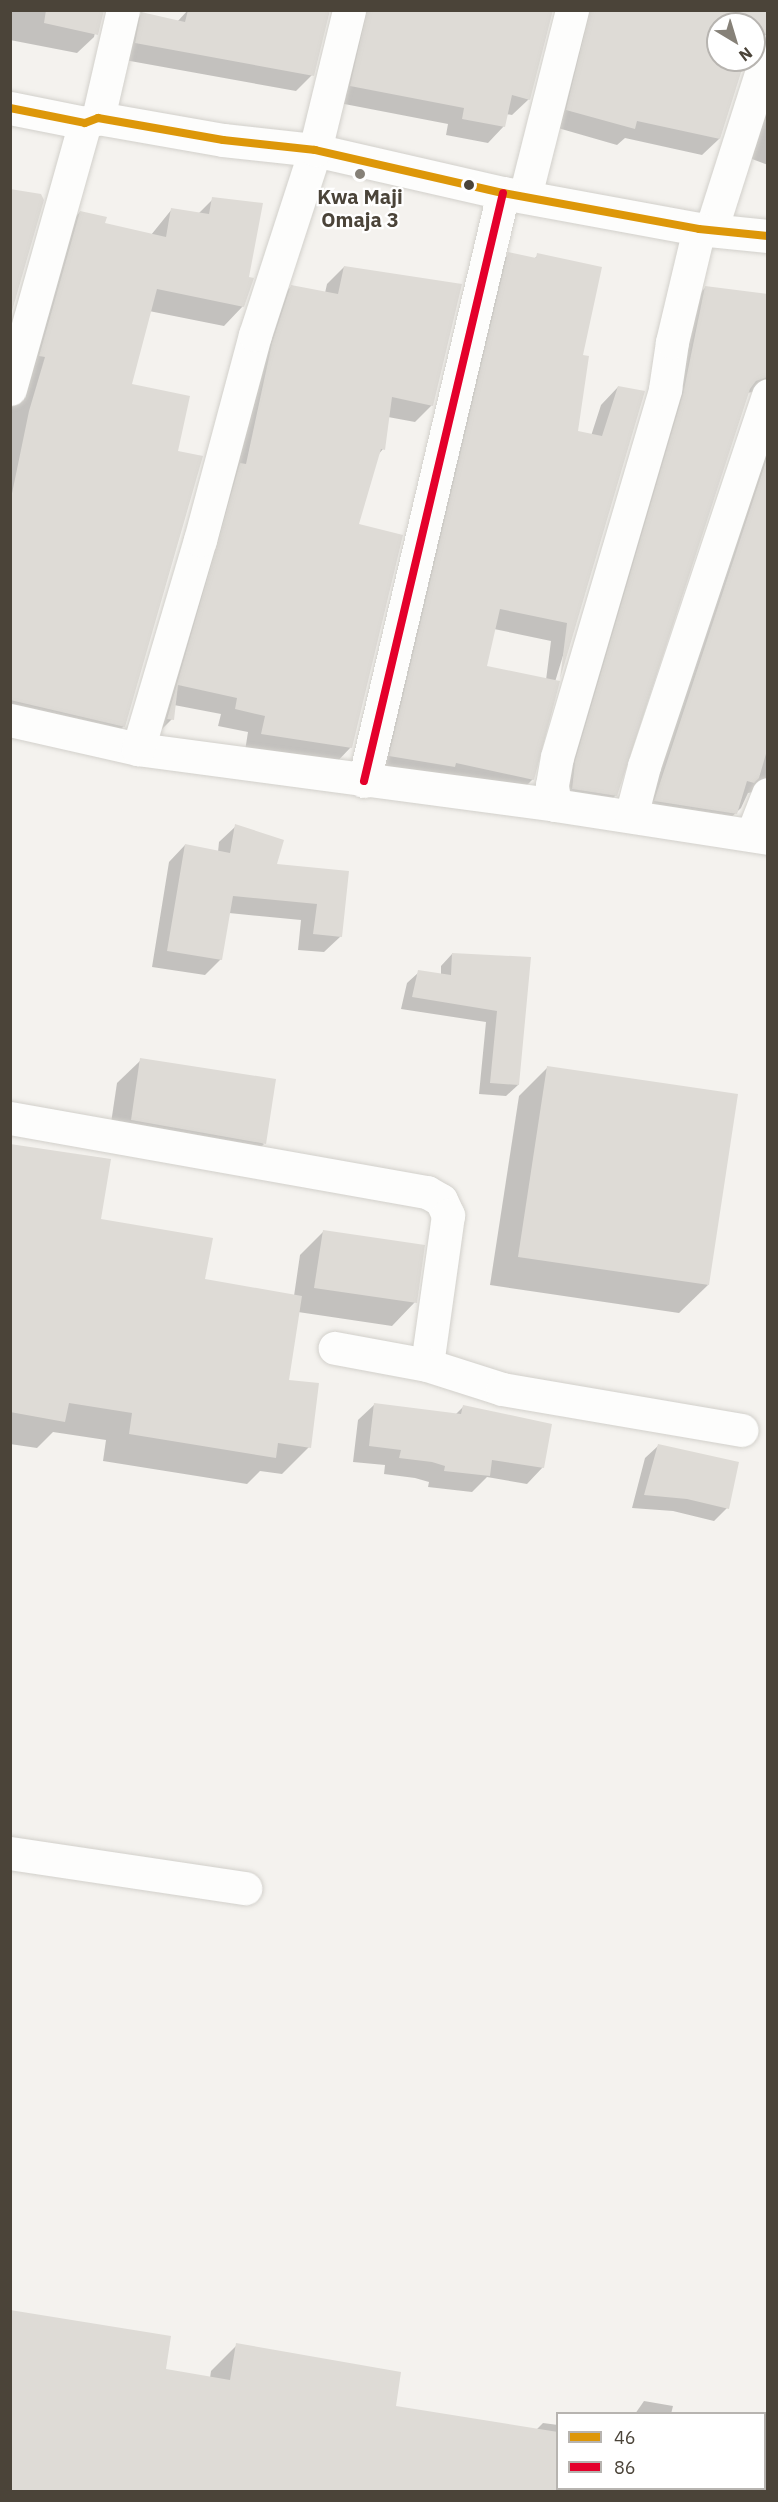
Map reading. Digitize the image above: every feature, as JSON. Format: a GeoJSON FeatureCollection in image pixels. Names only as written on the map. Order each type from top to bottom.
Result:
{"type":"FeatureCollection","features":[{"type":"Feature","properties":{"kind":"street"},"geometry":{"type":"LineString","coordinates":[[10,389],[92,121],[123,10]]}},
{"type":"Feature","properties":{"kind":"street"},"geometry":{"type":"LineString","coordinates":[[138,749],[200,540],[255,335],[315,150],[349,10]]}},
{"type":"Feature","properties":{"kind":"street"},"geometry":{"type":"LineString","coordinates":[[364,781],[514,195],[572,10]]}},
{"type":"Feature","properties":{"kind":"street"},"geometry":{"type":"LineString","coordinates":[[555,805],[552,785],[557,757],[665,389],[672,342],[705,229],[768,51]]}},
{"type":"Feature","properties":{"kind":"street"},"geometry":{"type":"LineString","coordinates":[[10,108],[223,140],[315,150],[514,195],[705,229],[768,236]]}},
{"type":"Feature","properties":{"kind":"street"},"geometry":{"type":"LineString","coordinates":[[631,816],[644,766],[768,395]]}},
{"type":"Feature","properties":{"kind":"street"},"geometry":{"type":"LineString","coordinates":[[10,720],[138,749],[555,805],[760,837],[768,794]]}},
{"type":"Feature","properties":{"kind":"street"},"geometry":{"type":"LineString","coordinates":[[10,1118],[427,1192],[441,1200],[448,1215],[427,1365]]}},
{"type":"Feature","properties":{"kind":"street"},"geometry":{"type":"LineString","coordinates":[[335,1348],[427,1365],[502,1389],[742,1430]]}},
{"type":"Feature","properties":{"kind":"street"},"geometry":{"type":"LineString","coordinates":[[10,1853],[245,1888]]}},
{"type":"Feature","properties":{"kind":"building"},"geometry":{"type":"Polygon","coordinates":[[[46,10],[104,10],[98,35],[44,23],[46,10]]]}},
{"type":"Feature","properties":{"kind":"building"},"geometry":{"type":"Polygon","coordinates":[[[188,10],[330,10],[314,76],[135,43],[141,12],[185,22],[188,10]]]}},
{"type":"Feature","properties":{"kind":"building"},"geometry":{"type":"Polygon","coordinates":[[[367,10],[553,10],[530,100],[512,95],[505,127],[462,119],[464,108],[350,86],[367,10]]]}},
{"type":"Feature","properties":{"kind":"building"},"geometry":{"type":"Polygon","coordinates":[[[590,10],[768,10],[768,33],[766,34],[766,12],[706,12],[706,72],[741,72],[720,139],[637,121],[635,129],[566,110],[590,10]]]}},
{"type":"Feature","properties":{"kind":"building"},"geometry":{"type":"Polygon","coordinates":[[[10,189],[41,194],[44,200],[10,318],[10,189]]]}},
{"type":"Feature","properties":{"kind":"building"},"geometry":{"type":"Polygon","coordinates":[[[212,197],[263,203],[249,277],[254,278],[244,307],[157,289],[132,384],[190,396],[178,451],[203,456],[125,727],[10,700],[10,503],[29,411],[45,357],[39,356],[80,211],[107,217],[105,223],[166,237],[171,208],[209,214],[212,197]]]}},
{"type":"Feature","properties":{"kind":"building"},"geometry":{"type":"Polygon","coordinates":[[[508,252],[536,258],[537,253],[602,267],[583,355],[589,356],[578,431],[602,436],[618,386],[645,391],[560,679],[567,623],[500,609],[487,666],[560,681],[534,780],[456,763],[455,767],[389,756],[508,252]]]}},
{"type":"Feature","properties":{"kind":"building"},"geometry":{"type":"Polygon","coordinates":[[[344,266],[462,284],[433,406],[392,397],[385,450],[381,449],[359,524],[403,535],[352,748],[261,734],[265,716],[235,709],[237,698],[178,685],[174,720],[167,719],[240,463],[246,464],[272,343],[291,285],[338,294],[344,266]]]}},
{"type":"Feature","properties":{"kind":"building"},"geometry":{"type":"Polygon","coordinates":[[[705,286],[768,294],[768,377],[756,381],[750,389],[617,796],[572,789],[575,761],[683,394],[705,286]]]}},
{"type":"Feature","properties":{"kind":"building"},"geometry":{"type":"Polygon","coordinates":[[[766,461],[768,747],[759,778],[754,783],[747,781],[737,814],[654,801],[766,461]]]}},
{"type":"Feature","properties":{"kind":"building"},"geometry":{"type":"Polygon","coordinates":[[[235,824],[284,840],[277,864],[349,871],[342,937],[313,934],[317,904],[233,896],[222,960],[167,951],[185,844],[230,853],[235,824]]]}},
{"type":"Feature","properties":{"kind":"building"},"geometry":{"type":"Polygon","coordinates":[[[452,953],[531,957],[519,1085],[490,1083],[497,1011],[412,997],[418,970],[451,975],[452,953]]]}},
{"type":"Feature","properties":{"kind":"building"},"geometry":{"type":"Polygon","coordinates":[[[140,1058],[276,1079],[266,1144],[131,1120],[140,1058]]]}},
{"type":"Feature","properties":{"kind":"building"},"geometry":{"type":"Polygon","coordinates":[[[547,1066],[738,1094],[709,1285],[518,1257],[547,1066]]]}},
{"type":"Feature","properties":{"kind":"building"},"geometry":{"type":"Polygon","coordinates":[[[10,1144],[111,1159],[101,1219],[213,1238],[205,1279],[302,1296],[289,1380],[319,1383],[311,1448],[278,1443],[276,1458],[129,1434],[132,1413],[69,1403],[65,1422],[10,1412],[10,1144]]]}},
{"type":"Feature","properties":{"kind":"building"},"geometry":{"type":"Polygon","coordinates":[[[323,1230],[425,1245],[417,1303],[314,1288],[323,1230]]]}},
{"type":"Feature","properties":{"kind":"building"},"geometry":{"type":"Polygon","coordinates":[[[374,1403],[461,1414],[463,1405],[552,1424],[544,1468],[492,1460],[490,1476],[444,1471],[445,1466],[432,1462],[399,1458],[401,1450],[369,1446],[374,1403]]]}},
{"type":"Feature","properties":{"kind":"building"},"geometry":{"type":"Polygon","coordinates":[[[658,1444],[739,1462],[729,1509],[687,1499],[644,1495],[658,1444]]]}},
{"type":"Feature","properties":{"kind":"building"},"geometry":{"type":"Polygon","coordinates":[[[10,2310],[171,2336],[166,2369],[230,2380],[236,2343],[401,2372],[396,2406],[556,2432],[556,2490],[558,2492],[10,2492],[10,2310]]]}},
{"type":"Feature","properties":{"kind":"transit line","name":"46"},"geometry":{"type":"LineString","coordinates":[[10,108],[85,123],[98,118],[223,140],[315,150],[503,193],[699,229],[768,236]]}},
{"type":"Feature","properties":{"kind":"transit line","name":"86"},"geometry":{"type":"LineString","coordinates":[[364,781],[503,193]]}},
{"type":"Feature","properties":{"kind":"place","name":"Kwa Maji Omaja 3"},"geometry":{"type":"Point","coordinates":[360,174]}}]}
